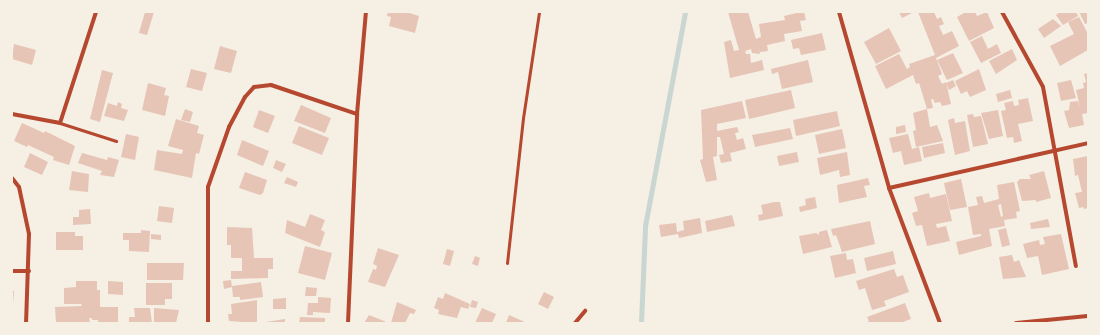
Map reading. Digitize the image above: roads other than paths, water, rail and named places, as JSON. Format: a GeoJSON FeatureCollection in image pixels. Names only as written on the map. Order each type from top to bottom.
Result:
{"type":"FeatureCollection","features":[{"type":"Feature","properties":{"kind":"street"},"geometry":{"type":"LineString","coordinates":[[12,114],[60,123],[96,12]]}},
{"type":"Feature","properties":{"kind":"street"},"geometry":{"type":"LineString","coordinates":[[348,323],[357,114],[366,12]]}},
{"type":"Feature","properties":{"kind":"street"},"geometry":{"type":"LineString","coordinates":[[839,12],[889,188],[940,323]]}},
{"type":"Feature","properties":{"kind":"street"},"geometry":{"type":"LineString","coordinates":[[1002,12],[1043,87],[1076,266]]}},
{"type":"Feature","properties":{"kind":"street"},"geometry":{"type":"LineString","coordinates":[[208,323],[208,187],[228,127],[245,97],[254,88],[271,85],[357,114]]}},
{"type":"Feature","properties":{"kind":"street"},"geometry":{"type":"LineString","coordinates":[[889,188],[1088,143]]}},
{"type":"Feature","properties":{"kind":"street"},"geometry":{"type":"LineString","coordinates":[[12,178],[19,188],[29,234],[29,271],[26,323]]}},
{"type":"Feature","properties":{"kind":"street"},"geometry":{"type":"LineString","coordinates":[[12,271],[29,271]]}},
{"type":"Feature","properties":{"kind":"street"},"geometry":{"type":"LineString","coordinates":[[575,323],[585,311]]}},
{"type":"Feature","properties":{"kind":"street"},"geometry":{"type":"LineString","coordinates":[[1016,323],[1088,316]]}},
{"type":"Feature","properties":{"kind":"lane"},"geometry":{"type":"LineString","coordinates":[[507,263],[523,118],[539,12]]}},
{"type":"Feature","properties":{"kind":"lane"},"geometry":{"type":"LineString","coordinates":[[60,123],[116,141]]}},
{"type":"Feature","properties":{"kind":"waterway"},"geometry":{"type":"LineString","coordinates":[[641,323],[645,226],[685,12]]}}]}
